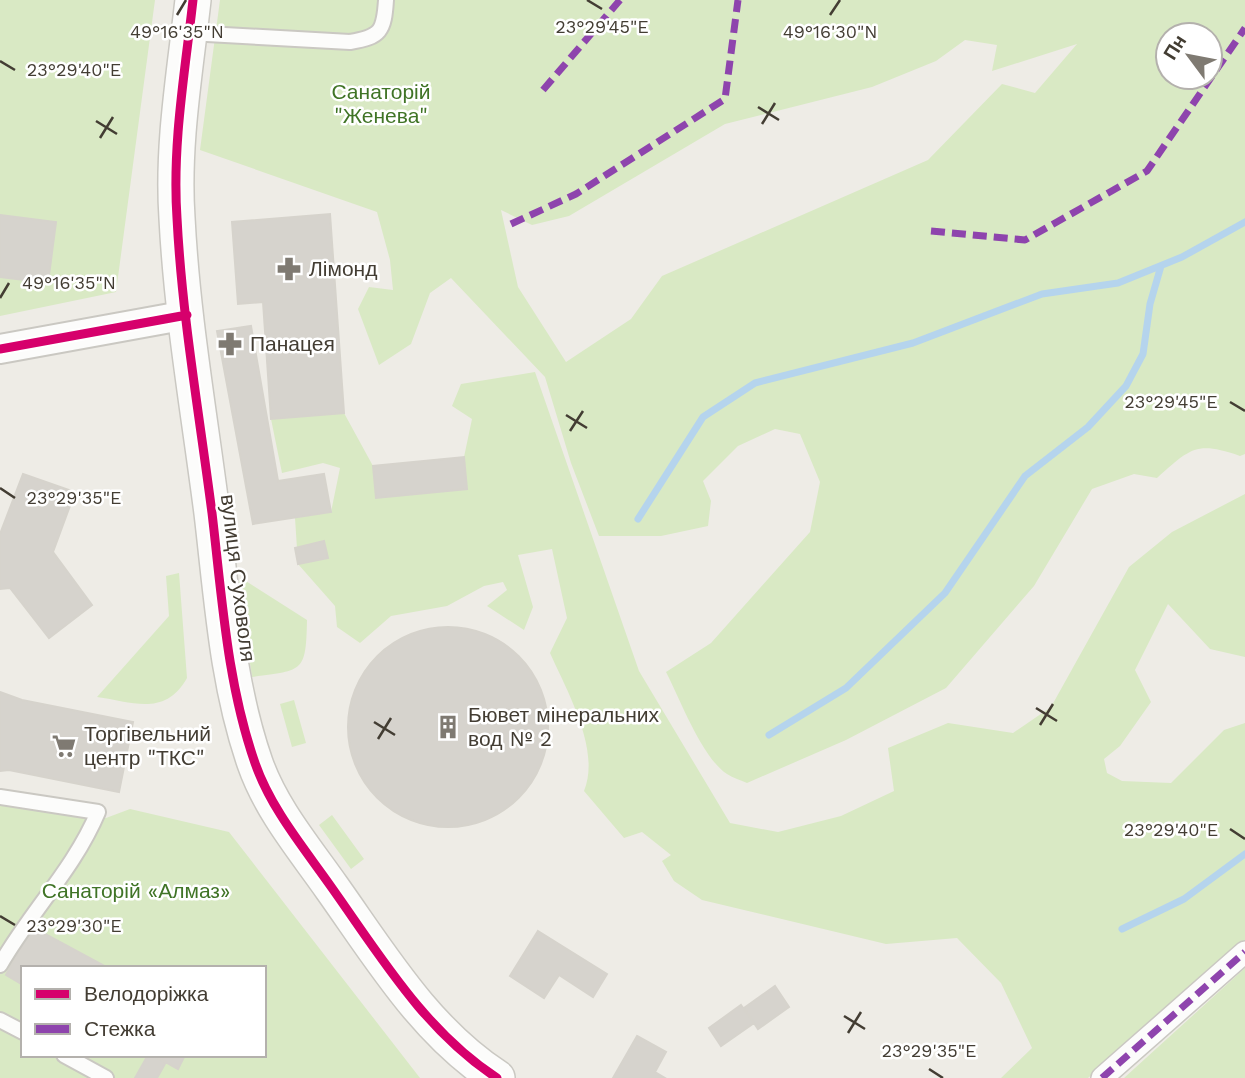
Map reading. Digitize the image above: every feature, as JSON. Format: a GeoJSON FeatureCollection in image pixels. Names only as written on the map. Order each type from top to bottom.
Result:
{"type":"FeatureCollection","features":[{"type":"Feature","properties":{"kind":"street","name":"вулиця Суховоля"},"geometry":{"type":"LineString","coordinates":[[191,16],[176,171],[176,216],[226,637],[240,718],[256,766],[287,825],[393,974],[435,1027],[464,1054],[497,1078]]}},
{"type":"Feature","properties":{"kind":"street"},"geometry":{"type":"LineString","coordinates":[[0,349],[187,315]]}},
{"type":"Feature","properties":{"kind":"street"},"geometry":{"type":"LineString","coordinates":[[1101,1078],[1245,952]]}},
{"type":"Feature","properties":{"kind":"lane"},"geometry":{"type":"LineString","coordinates":[[191,16],[350,42],[371,38],[380,31],[386,0]]}},
{"type":"Feature","properties":{"kind":"lane"},"geometry":{"type":"LineString","coordinates":[[0,797],[98,812],[87,839],[65,874],[19,931],[0,965]]}},
{"type":"Feature","properties":{"kind":"lane"},"geometry":{"type":"LineString","coordinates":[[0,1020],[21,1031]]}},
{"type":"Feature","properties":{"kind":"lane"},"geometry":{"type":"LineString","coordinates":[[68,1057],[106,1078]]}},
{"type":"Feature","properties":{"kind":"green space"},"geometry":{"type":"Polygon","coordinates":[[[0,0],[155,0],[116,292],[0,316],[0,0]]]}},
{"type":"Feature","properties":{"kind":"green space","name":"Санаторій \"Женева\""},"geometry":{"type":"Polygon","coordinates":[[[220,0],[1245,0],[1245,454],[1240,456],[1203,448],[1187,454],[1157,478],[1134,474],[1092,489],[1034,586],[946,688],[846,740],[747,783],[727,774],[709,755],[692,727],[666,672],[711,643],[810,532],[820,482],[800,434],[775,429],[738,446],[703,481],[711,501],[708,526],[661,536],[599,536],[571,463],[545,377],[451,278],[430,293],[411,344],[379,365],[358,309],[369,287],[393,290],[390,260],[377,212],[200,150],[220,0]],[[965,40],[936,61],[872,87],[725,124],[569,216],[532,225],[501,210],[518,287],[566,362],[631,319],[662,276],[928,160],[1002,84],[1035,93],[1077,44],[992,71],[997,45],[965,40]]]}},
{"type":"Feature","properties":{"kind":"green space"},"geometry":{"type":"Polygon","coordinates":[[[535,372],[639,671],[730,823],[778,832],[841,816],[894,791],[888,748],[948,723],[1013,733],[1051,707],[1129,567],[1172,532],[1245,494],[1245,657],[1210,649],[1168,604],[1135,670],[1151,702],[1120,746],[1104,759],[1107,773],[1122,781],[1171,783],[1224,730],[1245,723],[1245,941],[1088,1078],[1001,1078],[1032,1048],[1001,983],[957,938],[886,944],[702,900],[674,881],[662,861],[671,855],[642,832],[624,838],[584,791],[588,775],[585,739],[573,703],[550,653],[567,618],[552,549],[518,555],[533,607],[524,630],[487,606],[507,590],[503,582],[484,586],[447,606],[391,616],[360,643],[337,627],[335,606],[298,564],[295,518],[331,512],[340,468],[323,463],[282,473],[271,419],[344,413],[373,466],[376,498],[467,489],[464,457],[472,419],[452,406],[461,384],[535,372]]]}},
{"type":"Feature","properties":{"kind":"green space"},"geometry":{"type":"Polygon","coordinates":[[[179,573],[187,678],[169,698],[158,702],[147,704],[97,697],[169,616],[166,576],[179,573]]]}},
{"type":"Feature","properties":{"kind":"green space"},"geometry":{"type":"Polygon","coordinates":[[[241,578],[307,620],[303,659],[292,670],[252,677],[238,583],[241,578]]]}},
{"type":"Feature","properties":{"kind":"green space"},"geometry":{"type":"Polygon","coordinates":[[[294,700],[306,743],[292,747],[280,704],[294,700]]]}},
{"type":"Feature","properties":{"kind":"green space","name":"Санаторій «Алмаз»"},"geometry":{"type":"Polygon","coordinates":[[[0,805],[106,818],[130,809],[229,832],[420,1078],[0,1078],[0,805]]]}},
{"type":"Feature","properties":{"kind":"green space"},"geometry":{"type":"Polygon","coordinates":[[[332,815],[364,859],[351,869],[319,825],[332,815]]]}},
{"type":"Feature","properties":{"kind":"green space"},"geometry":{"type":"Polygon","coordinates":[[[1245,968],[1245,1078],[1124,1078],[1245,968]]]}},
{"type":"Feature","properties":{"kind":"building"},"geometry":{"type":"Polygon","coordinates":[[[330,214],[344,413],[271,419],[263,302],[238,304],[232,222],[330,214]]]}},
{"type":"Feature","properties":{"kind":"building"},"geometry":{"type":"Polygon","coordinates":[[[0,215],[56,222],[48,283],[0,277],[0,215]]]}},
{"type":"Feature","properties":{"kind":"building"},"geometry":{"type":"Polygon","coordinates":[[[251,326],[278,481],[324,474],[331,512],[253,524],[217,331],[251,326]]]}},
{"type":"Feature","properties":{"kind":"building"},"geometry":{"type":"Polygon","coordinates":[[[464,457],[467,489],[376,498],[373,466],[464,457]]]}},
{"type":"Feature","properties":{"kind":"building"},"geometry":{"type":"Polygon","coordinates":[[[23,474],[75,492],[53,552],[92,605],[49,638],[10,588],[0,589],[0,534],[23,474]]]}},
{"type":"Feature","properties":{"kind":"building"},"geometry":{"type":"Polygon","coordinates":[[[324,541],[328,558],[298,564],[295,548],[324,541]]]}},
{"type":"Feature","properties":{"kind":"building","name":"Бювет мінеральних вод № 2"},"geometry":{"type":"Polygon","coordinates":[[[448,627],[468,629],[486,635],[519,656],[540,689],[546,707],[546,747],[540,765],[519,798],[486,819],[468,825],[448,827],[428,825],[410,819],[377,798],[356,765],[350,747],[348,727],[350,707],[356,689],[377,656],[410,635],[428,629],[448,627]]]}},
{"type":"Feature","properties":{"kind":"building","name":"Торгівельний центр \"ТКС\""},"geometry":{"type":"Polygon","coordinates":[[[0,692],[22,700],[133,722],[119,792],[9,770],[0,771],[0,692]]]}},
{"type":"Feature","properties":{"kind":"building"},"geometry":{"type":"Polygon","coordinates":[[[32,927],[104,966],[21,966],[21,984],[6,975],[32,927]]]}},
{"type":"Feature","properties":{"kind":"building"},"geometry":{"type":"Polygon","coordinates":[[[538,931],[607,974],[593,997],[559,975],[544,998],[510,976],[538,931]]]}},
{"type":"Feature","properties":{"kind":"building"},"geometry":{"type":"Polygon","coordinates":[[[775,986],[789,1007],[758,1029],[744,1008],[775,986]]]}},
{"type":"Feature","properties":{"kind":"building"},"geometry":{"type":"Polygon","coordinates":[[[741,1005],[754,1023],[721,1046],[709,1028],[741,1005]]]}},
{"type":"Feature","properties":{"kind":"building"},"geometry":{"type":"Polygon","coordinates":[[[637,1036],[666,1052],[655,1072],[665,1078],[613,1078],[637,1036]]]}},
{"type":"Feature","properties":{"kind":"building"},"geometry":{"type":"Polygon","coordinates":[[[147,1057],[166,1062],[157,1078],[135,1078],[147,1057]]]}},
{"type":"Feature","properties":{"kind":"building"},"geometry":{"type":"Polygon","coordinates":[[[157,1057],[184,1057],[178,1069],[157,1057]]]}},
{"type":"Feature","properties":{"kind":"waterway"},"geometry":{"type":"LineString","coordinates":[[638,519],[703,417],[755,383],[913,343],[1042,294],[1118,283],[1182,257],[1245,222]]}},
{"type":"Feature","properties":{"kind":"waterway"},"geometry":{"type":"LineString","coordinates":[[769,735],[846,688],[945,593],[1025,476],[1088,427],[1126,386],[1143,354],[1150,304],[1161,266]]}},
{"type":"Feature","properties":{"kind":"waterway"},"geometry":{"type":"LineString","coordinates":[[1122,929],[1184,899],[1245,854]]}},
{"type":"Feature","properties":{"kind":"marked path"},"geometry":{"type":"LineString","coordinates":[[543,90],[620,0]]}},
{"type":"Feature","properties":{"kind":"marked path"},"geometry":{"type":"LineString","coordinates":[[511,224],[576,194],[725,99],[738,0]]}},
{"type":"Feature","properties":{"kind":"marked path"},"geometry":{"type":"LineString","coordinates":[[931,231],[1025,240],[1147,171],[1245,28]]}},
{"type":"Feature","properties":{"kind":"marked path"},"geometry":{"type":"LineString","coordinates":[[1102,1078],[1245,952]]}},
{"type":"Feature","properties":{"kind":"cycle path"},"geometry":{"type":"LineString","coordinates":[[193,0],[176,163],[179,255],[227,640],[246,733],[262,780],[279,812],[387,966],[448,1038],[497,1078]]}},
{"type":"Feature","properties":{"kind":"cycle path"},"geometry":{"type":"LineString","coordinates":[[0,349],[187,315]]}},
{"type":"Feature","properties":{"kind":"place","name":"Лімонд"},"geometry":{"type":"Point","coordinates":[289,269]}},
{"type":"Feature","properties":{"kind":"place","name":"Панацея"},"geometry":{"type":"Point","coordinates":[230,344]}},
{"type":"Feature","properties":{"kind":"place","name":"Бювет мінеральних вод № 2"},"geometry":{"type":"Point","coordinates":[448,727]}},
{"type":"Feature","properties":{"kind":"place","name":"Торгівельний центр \"ТКС\""},"geometry":{"type":"Point","coordinates":[64,746]}}]}
